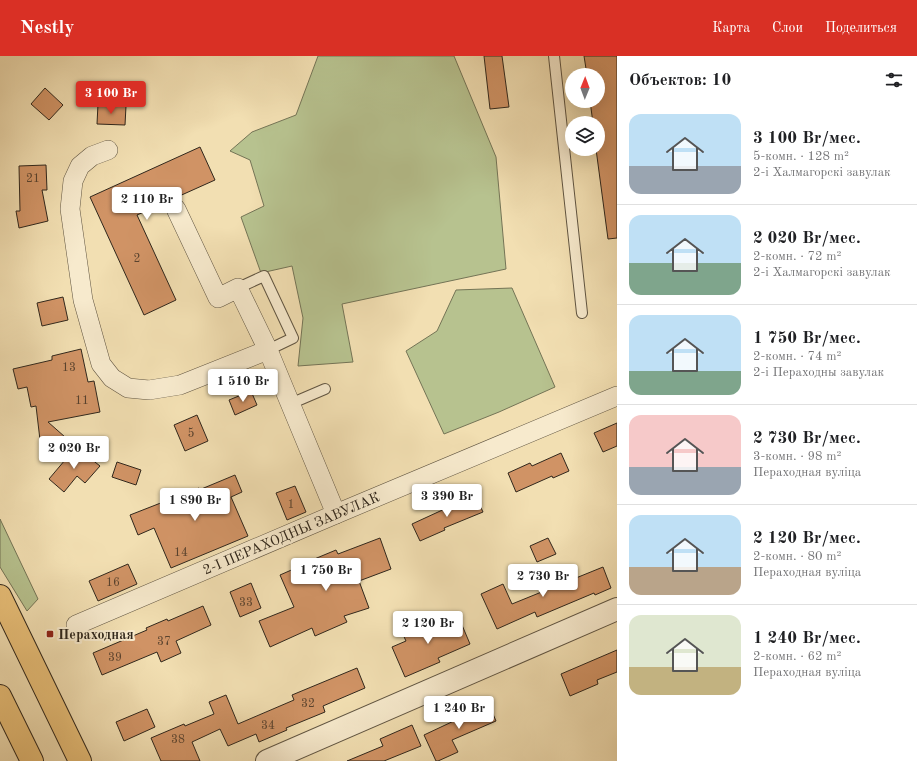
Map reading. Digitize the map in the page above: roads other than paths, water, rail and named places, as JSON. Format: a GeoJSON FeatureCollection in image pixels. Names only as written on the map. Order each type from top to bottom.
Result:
{"type":"FeatureCollection","features":[{"type":"Feature","properties":{"kind":"main road"},"geometry":{"type":"LineString","coordinates":[[0,596],[80,761]]}},
{"type":"Feature","properties":{"kind":"main road"},"geometry":{"type":"LineString","coordinates":[[0,696],[32,761]]}},
{"type":"Feature","properties":{"kind":"street"},"geometry":{"type":"LineString","coordinates":[[108,150],[92,156],[80,166],[73,181],[70,208],[83,300],[101,364],[108,374],[128,388],[149,390],[180,385],[268,350]]}},
{"type":"Feature","properties":{"kind":"street"},"geometry":{"type":"LineString","coordinates":[[176,209],[218,298],[238,288],[268,350],[336,514]]}},
{"type":"Feature","properties":{"kind":"street","name":"2-І ПЕРАХОДНЫ ЗАВУЛАК"},"geometry":{"type":"LineString","coordinates":[[76,625],[617,396]]}},
{"type":"Feature","properties":{"kind":"street"},"geometry":{"type":"LineString","coordinates":[[267,761],[617,609]]}},
{"type":"Feature","properties":{"kind":"lane"},"geometry":{"type":"LineString","coordinates":[[554,56],[582,312]]}},
{"type":"Feature","properties":{"kind":"lane"},"geometry":{"type":"LineString","coordinates":[[238,288],[264,276],[293,338],[268,350]]}},
{"type":"Feature","properties":{"kind":"lane"},"geometry":{"type":"LineString","coordinates":[[290,404],[325,389]]}},
{"type":"Feature","properties":{"kind":"place","name":"Пераходная"},"geometry":{"type":"Point","coordinates":[50,634]}}]}
